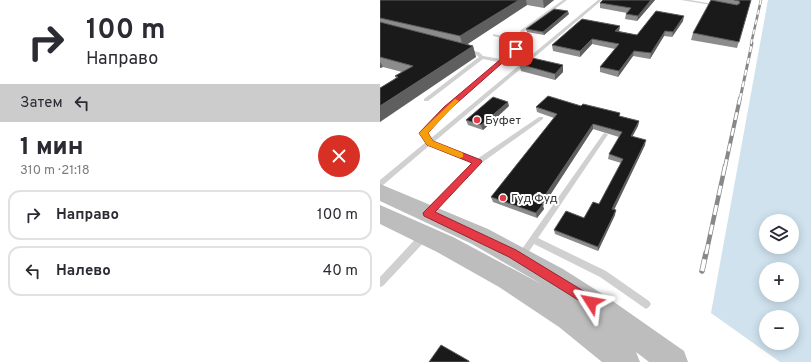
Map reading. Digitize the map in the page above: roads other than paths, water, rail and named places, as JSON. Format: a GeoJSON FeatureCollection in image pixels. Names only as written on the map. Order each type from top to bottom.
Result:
{"type":"FeatureCollection","features":[{"type":"Feature","properties":{"kind":"main road"},"geometry":{"type":"LineString","coordinates":[[380,192],[470,256],[524,288],[587,331],[623,360]]}},
{"type":"Feature","properties":{"kind":"main road"},"geometry":{"type":"LineString","coordinates":[[380,214],[526,248],[602,309],[673,362]]}},
{"type":"Feature","properties":{"kind":"lane"},"geometry":{"type":"LineString","coordinates":[[478,162],[430,143],[423,133],[447,108],[516,49],[520,41],[522,31],[565,0]]}},
{"type":"Feature","properties":{"kind":"lane"},"geometry":{"type":"LineString","coordinates":[[380,184],[600,0]]}},
{"type":"Feature","properties":{"kind":"lane"},"geometry":{"type":"LineString","coordinates":[[683,0],[706,2],[720,6]]}},
{"type":"Feature","properties":{"kind":"lane"},"geometry":{"type":"LineString","coordinates":[[494,35],[520,41]]}},
{"type":"Feature","properties":{"kind":"lane"},"geometry":{"type":"LineString","coordinates":[[462,49],[477,53],[482,57],[502,61]]}},
{"type":"Feature","properties":{"kind":"lane"},"geometry":{"type":"LineString","coordinates":[[426,100],[442,86],[482,57]]}},
{"type":"Feature","properties":{"kind":"lane"},"geometry":{"type":"LineString","coordinates":[[435,84],[442,86]]}},
{"type":"Feature","properties":{"kind":"lane"},"geometry":{"type":"LineString","coordinates":[[380,283],[426,224],[478,162],[541,118]]}},
{"type":"Feature","properties":{"kind":"lane"},"geometry":{"type":"LineString","coordinates":[[604,135],[526,248],[604,274],[646,304]]}},
{"type":"Feature","properties":{"kind":"water"},"geometry":{"type":"Polygon","coordinates":[[[768,0],[811,0],[811,362],[780,362],[763,350],[799,350],[799,310],[759,310],[759,347],[711,313],[768,0]]]}},
{"type":"Feature","properties":{"kind":"railway"},"geometry":{"type":"LineString","coordinates":[[751,44],[761,0]]}},
{"type":"Feature","properties":{"kind":"railway"},"geometry":{"type":"LineString","coordinates":[[740,99],[752,43]]}},
{"type":"Feature","properties":{"kind":"railway"},"geometry":{"type":"LineString","coordinates":[[725,167],[740,98]]}},
{"type":"Feature","properties":{"kind":"railway"},"geometry":{"type":"LineString","coordinates":[[706,254],[725,166]]}},
{"type":"Feature","properties":{"kind":"railway"},"geometry":{"type":"LineString","coordinates":[[702,271],[706,253]]}},
{"type":"Feature","properties":{"kind":"place","name":"Буфет"},"geometry":{"type":"Point","coordinates":[477,120]}},
{"type":"Feature","properties":{"kind":"place","name":"Гуд Фуд"},"geometry":{"type":"Point","coordinates":[503,198]}}]}
